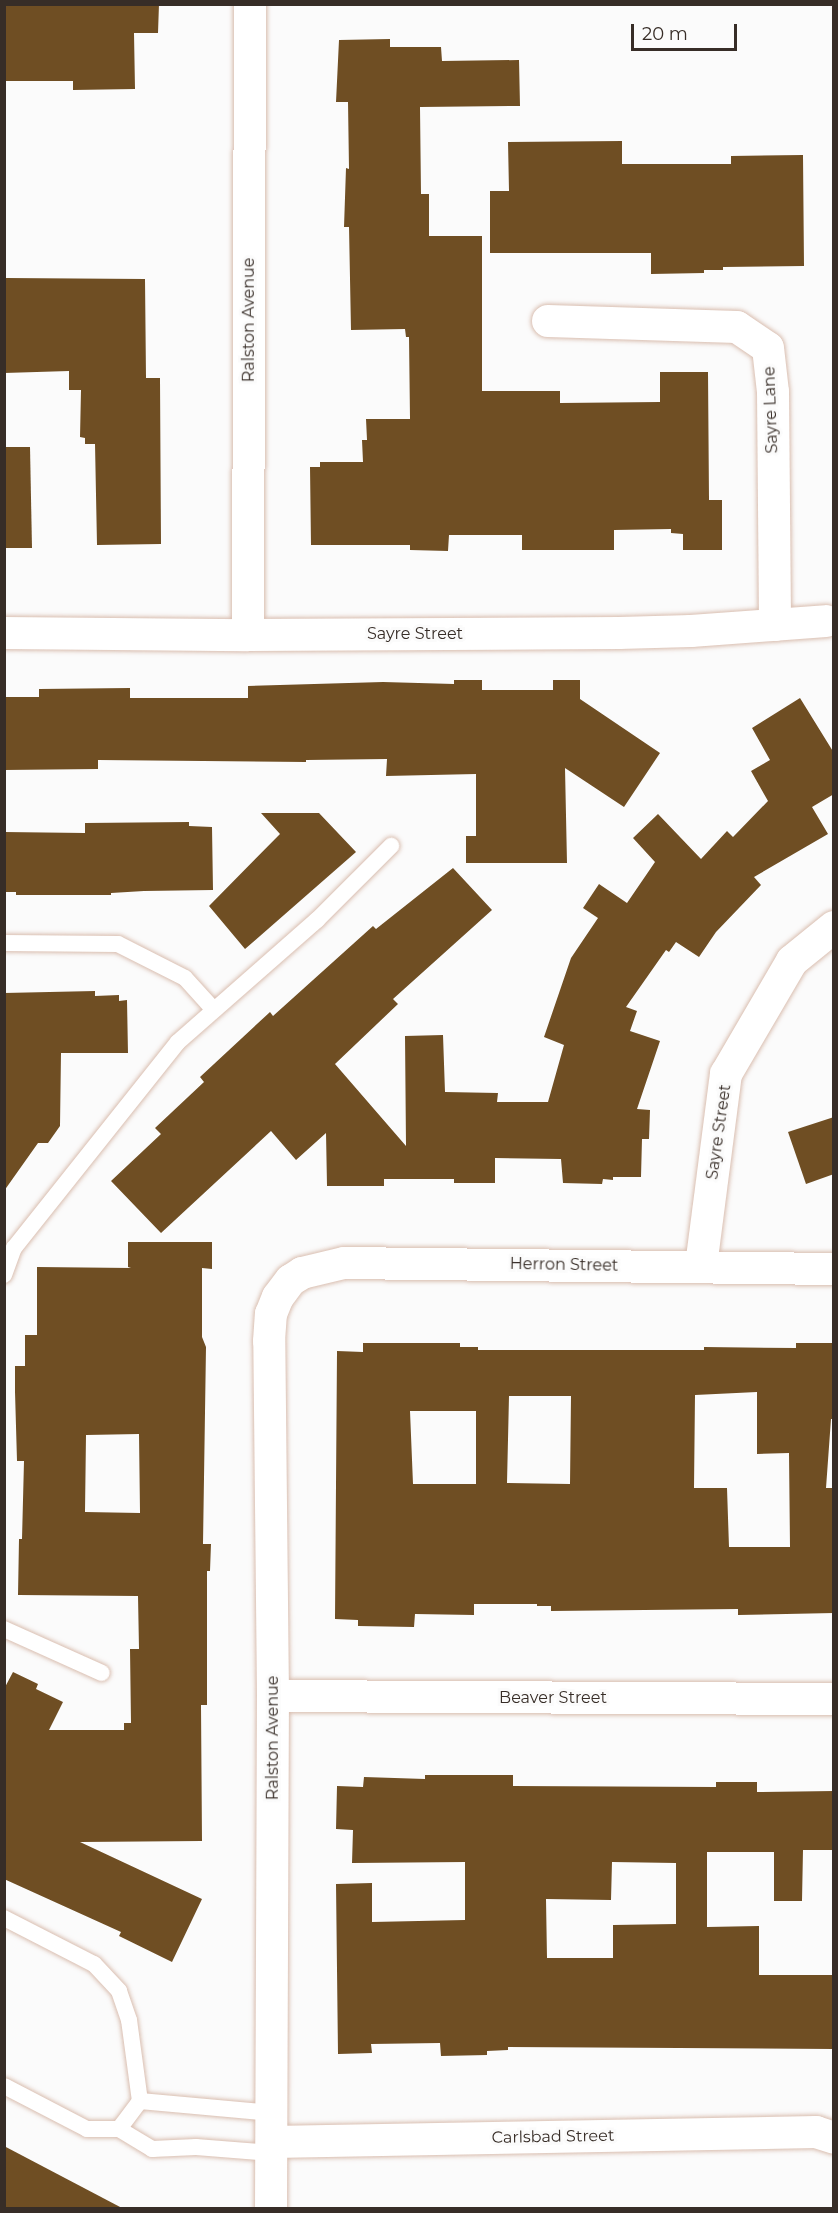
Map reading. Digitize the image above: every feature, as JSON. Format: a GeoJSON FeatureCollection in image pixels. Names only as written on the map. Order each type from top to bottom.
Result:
{"type":"FeatureCollection","features":[{"type":"Feature","properties":{"kind":"street","name":"Ralston Avenue"},"geometry":{"type":"LineString","coordinates":[[248,635],[250,4]]}},
{"type":"Feature","properties":{"kind":"street","name":"Sayre Lane"},"geometry":{"type":"LineString","coordinates":[[548,321],[737,327],[768,348],[773,392],[775,625]]}},
{"type":"Feature","properties":{"kind":"street","name":"Sayre Street"},"geometry":{"type":"LineString","coordinates":[[4,633],[248,635],[619,633],[826,621]]}},
{"type":"Feature","properties":{"kind":"street","name":"Sayre Street"},"geometry":{"type":"LineString","coordinates":[[701,1266],[726,1074],[792,961],[834,927]]}},
{"type":"Feature","properties":{"kind":"street","name":"Herron Street"},"geometry":{"type":"LineString","coordinates":[[297,1276],[317,1267],[364,1262],[834,1269]]}},
{"type":"Feature","properties":{"kind":"street","name":"Ralston Avenue"},"geometry":{"type":"LineString","coordinates":[[271,2208],[273,1696],[270,1322],[273,1306],[278,1297],[297,1276]]}},
{"type":"Feature","properties":{"kind":"street","name":"Beaver Street"},"geometry":{"type":"LineString","coordinates":[[273,1696],[834,1699]]}},
{"type":"Feature","properties":{"kind":"street","name":"Carlsbad Street"},"geometry":{"type":"LineString","coordinates":[[272,2136],[816,2132],[834,2138]]}},
{"type":"Feature","properties":{"kind":"lane"},"geometry":{"type":"LineString","coordinates":[[4,1275],[14,1248],[178,1042],[316,920],[391,846]]}},
{"type":"Feature","properties":{"kind":"lane"},"geometry":{"type":"LineString","coordinates":[[4,943],[118,944],[185,978],[214,1011]]}},
{"type":"Feature","properties":{"kind":"lane"},"geometry":{"type":"LineString","coordinates":[[4,1629],[102,1673]]}},
{"type":"Feature","properties":{"kind":"lane"},"geometry":{"type":"LineString","coordinates":[[4,1918],[94,1964],[119,1991],[129,2020],[140,2102],[119,2129]]}},
{"type":"Feature","properties":{"kind":"lane"},"geometry":{"type":"LineString","coordinates":[[4,2086],[87,2128],[119,2129],[152,2149],[196,2147],[272,2136]]}},
{"type":"Feature","properties":{"kind":"lane"},"geometry":{"type":"LineString","coordinates":[[140,2102],[272,2136]]}},
{"type":"Feature","properties":{"kind":"building"},"geometry":{"type":"Polygon","coordinates":[[[6,4],[159,4],[158,33],[134,33],[135,89],[73,90],[73,81],[4,81],[6,4]]]}},
{"type":"Feature","properties":{"kind":"building"},"geometry":{"type":"Polygon","coordinates":[[[390,39],[390,47],[441,47],[442,61],[519,60],[520,106],[420,107],[421,194],[429,194],[429,236],[482,236],[482,391],[560,391],[560,403],[660,402],[660,372],[708,372],[709,500],[722,500],[722,550],[683,550],[683,534],[671,533],[671,529],[614,530],[614,550],[522,550],[522,535],[449,535],[448,551],[410,550],[410,545],[311,545],[310,467],[320,467],[320,462],[363,462],[362,440],[367,440],[366,419],[410,419],[409,337],[406,337],[405,329],[351,330],[349,227],[344,227],[346,168],[349,169],[348,102],[336,102],[339,40],[390,39]]]}},
{"type":"Feature","properties":{"kind":"building"},"geometry":{"type":"Polygon","coordinates":[[[622,141],[622,164],[731,164],[731,156],[803,155],[804,266],[723,267],[723,270],[704,270],[704,273],[651,274],[651,253],[490,253],[490,191],[509,191],[508,142],[622,141]]]}},
{"type":"Feature","properties":{"kind":"building"},"geometry":{"type":"Polygon","coordinates":[[[6,278],[145,279],[146,378],[160,378],[161,544],[97,545],[95,444],[85,444],[85,438],[80,437],[81,390],[69,390],[69,371],[4,373],[6,278]]]}},
{"type":"Feature","properties":{"kind":"building"},"geometry":{"type":"Polygon","coordinates":[[[4,447],[30,447],[32,548],[4,548],[4,447]]]}},
{"type":"Feature","properties":{"kind":"building"},"geometry":{"type":"Polygon","coordinates":[[[454,680],[482,680],[482,690],[553,690],[553,680],[580,680],[580,699],[660,753],[624,807],[565,768],[567,863],[466,863],[466,836],[476,836],[476,774],[386,776],[387,759],[306,760],[306,762],[98,760],[98,769],[4,770],[4,697],[39,697],[39,689],[130,688],[130,698],[248,698],[248,686],[383,682],[454,684],[454,680]]]}},
{"type":"Feature","properties":{"kind":"building"},"geometry":{"type":"Polygon","coordinates":[[[800,698],[834,753],[834,794],[812,807],[828,834],[754,877],[761,885],[716,932],[699,957],[676,942],[669,952],[666,950],[626,1007],[637,1011],[630,1031],[660,1041],[637,1109],[650,1110],[649,1139],[642,1139],[641,1177],[613,1177],[613,1180],[603,1179],[602,1184],[563,1183],[561,1159],[495,1158],[495,1183],[454,1183],[454,1179],[384,1179],[384,1186],[327,1186],[326,1133],[296,1160],[271,1131],[161,1233],[111,1181],[161,1134],[155,1128],[204,1082],[200,1077],[270,1012],[273,1016],[373,926],[376,929],[453,868],[492,910],[393,999],[398,1004],[335,1064],[406,1146],[405,1036],[443,1035],[445,1092],[498,1093],[497,1102],[548,1102],[564,1045],[544,1037],[571,958],[598,918],[583,908],[599,884],[627,903],[655,862],[633,838],[658,814],[701,859],[727,831],[733,837],[768,801],[751,771],[770,760],[752,728],[800,698]]]}},
{"type":"Feature","properties":{"kind":"building"},"geometry":{"type":"Polygon","coordinates":[[[261,813],[319,813],[356,852],[245,949],[209,906],[280,834],[261,813]]]}},
{"type":"Feature","properties":{"kind":"building"},"geometry":{"type":"Polygon","coordinates":[[[189,822],[189,826],[212,827],[213,890],[144,891],[111,893],[111,895],[16,895],[16,892],[4,892],[4,832],[85,833],[85,823],[189,822]]]}},
{"type":"Feature","properties":{"kind":"building"},"geometry":{"type":"Polygon","coordinates":[[[95,991],[95,996],[119,995],[119,1001],[127,1000],[128,1053],[61,1053],[60,1126],[48,1143],[38,1143],[4,1191],[4,993],[95,991]]]}},
{"type":"Feature","properties":{"kind":"building"},"geometry":{"type":"Polygon","coordinates":[[[834,1117],[834,1174],[806,1184],[788,1132],[834,1117]]]}},
{"type":"Feature","properties":{"kind":"building"},"geometry":{"type":"Polygon","coordinates":[[[128,1242],[212,1242],[212,1269],[202,1268],[202,1337],[206,1347],[203,1544],[211,1544],[210,1571],[207,1571],[207,1705],[201,1705],[202,1841],[80,1842],[202,1899],[172,1962],[119,1936],[121,1932],[4,1879],[4,1689],[13,1672],[38,1684],[36,1689],[63,1702],[49,1730],[124,1730],[124,1723],[131,1723],[130,1649],[139,1649],[138,1596],[18,1595],[24,1461],[17,1461],[15,1392],[15,1366],[25,1366],[25,1335],[37,1335],[37,1267],[131,1268],[128,1267],[128,1242]],[[139,1434],[86,1435],[85,1512],[140,1513],[139,1434]]]}},
{"type":"Feature","properties":{"kind":"building"},"geometry":{"type":"Polygon","coordinates":[[[363,1343],[460,1343],[460,1347],[478,1347],[478,1350],[704,1350],[704,1347],[796,1348],[796,1343],[834,1343],[834,1419],[831,1419],[826,1488],[834,1488],[834,1613],[738,1615],[738,1609],[551,1611],[551,1606],[537,1606],[537,1604],[474,1604],[474,1615],[415,1614],[414,1627],[358,1626],[358,1620],[335,1619],[337,1351],[363,1352],[363,1343]],[[757,1392],[695,1395],[694,1488],[727,1488],[729,1547],[790,1547],[789,1453],[757,1454],[757,1392]],[[509,1396],[507,1483],[570,1484],[571,1396],[509,1396]],[[410,1411],[413,1484],[476,1484],[476,1411],[410,1411]]]}},
{"type":"Feature","properties":{"kind":"building"},"geometry":{"type":"Polygon","coordinates":[[[425,1775],[513,1775],[513,1786],[716,1787],[716,1782],[757,1782],[757,1792],[834,1791],[834,1850],[803,1850],[802,1901],[774,1901],[774,1852],[707,1852],[707,1927],[759,1926],[759,1975],[834,1975],[834,2049],[508,2047],[508,2050],[487,2051],[487,2055],[441,2056],[440,2043],[371,2044],[372,2053],[338,2054],[336,1884],[372,1883],[372,1922],[465,1920],[465,1862],[352,1863],[353,1830],[336,1829],[337,1786],[363,1787],[364,1777],[425,1779],[425,1775]],[[612,1862],[611,1900],[546,1899],[547,1958],[613,1958],[613,1925],[676,1924],[676,1863],[612,1862]]]}},
{"type":"Feature","properties":{"kind":"building"},"geometry":{"type":"Polygon","coordinates":[[[4,2146],[122,2208],[4,2208],[4,2146]]]}}]}
